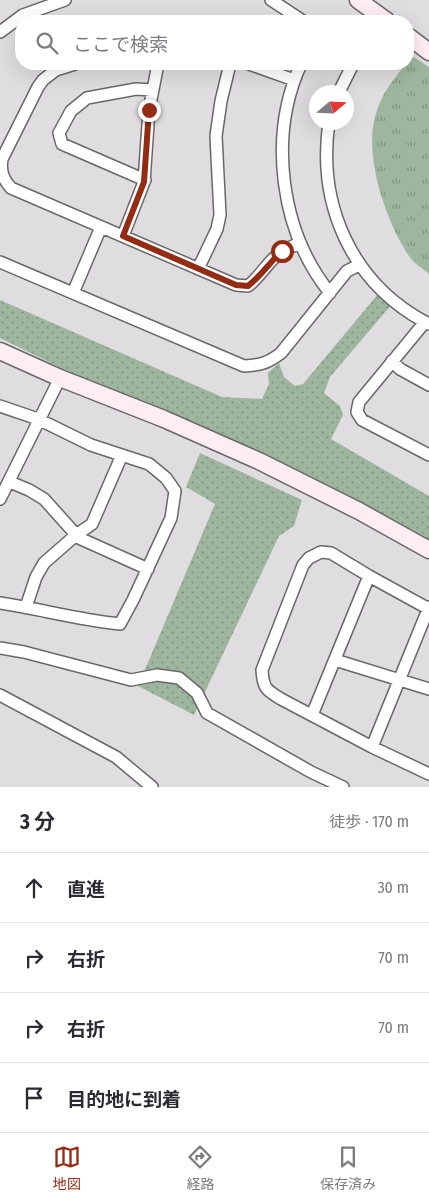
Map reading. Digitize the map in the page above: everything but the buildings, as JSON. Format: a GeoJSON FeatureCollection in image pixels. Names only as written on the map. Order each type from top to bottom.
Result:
{"type":"FeatureCollection","features":[{"type":"Feature","properties":{"kind":"street"},"geometry":{"type":"LineString","coordinates":[[23,15],[65,0]]}},
{"type":"Feature","properties":{"kind":"street"},"geometry":{"type":"LineString","coordinates":[[271,0],[294,15]]}},
{"type":"Feature","properties":{"kind":"street"},"geometry":{"type":"LineString","coordinates":[[358,0],[377,15]]}},
{"type":"Feature","properties":{"kind":"street"},"geometry":{"type":"LineString","coordinates":[[0,32],[15,21]]}},
{"type":"Feature","properties":{"kind":"street"},"geometry":{"type":"LineString","coordinates":[[414,41],[429,52]]}},
{"type":"Feature","properties":{"kind":"street"},"geometry":{"type":"LineString","coordinates":[[58,70],[50,73],[38,87],[4,153],[1,170],[4,180],[11,188],[236,285],[248,286],[257,279],[271,261],[282,251],[300,243]]}},
{"type":"Feature","properties":{"kind":"street"},"geometry":{"type":"LineString","coordinates":[[123,236],[140,197],[144,180],[148,122],[157,70]]}},
{"type":"Feature","properties":{"kind":"street"},"geometry":{"type":"LineString","coordinates":[[198,269],[216,229],[220,215],[216,136],[221,101],[229,70]]}},
{"type":"Feature","properties":{"kind":"street"},"geometry":{"type":"LineString","coordinates":[[266,70],[294,80]]}},
{"type":"Feature","properties":{"kind":"street"},"geometry":{"type":"LineString","coordinates":[[298,70],[294,80],[286,115],[283,160],[288,200],[300,243],[316,273],[330,293]]}},
{"type":"Feature","properties":{"kind":"street"},"geometry":{"type":"LineString","coordinates":[[342,85],[350,70]]}},
{"type":"Feature","properties":{"kind":"street"},"geometry":{"type":"LineString","coordinates":[[144,180],[62,144],[59,133],[71,111],[87,98],[136,89],[152,90]]}},
{"type":"Feature","properties":{"kind":"street"},"geometry":{"type":"LineString","coordinates":[[328,130],[326,142],[328,185],[341,228],[359,265],[387,296],[401,308],[427,323],[358,402],[357,412],[362,420],[373,427],[429,455]]}},
{"type":"Feature","properties":{"kind":"street"},"geometry":{"type":"LineString","coordinates":[[73,293],[101,227]]}},
{"type":"Feature","properties":{"kind":"street"},"geometry":{"type":"LineString","coordinates":[[0,262],[244,366],[271,361],[281,353],[348,272],[359,265]]}},
{"type":"Feature","properties":{"kind":"street"},"geometry":{"type":"LineString","coordinates":[[0,351],[60,378],[164,418],[259,461],[359,511],[429,550]]}},
{"type":"Feature","properties":{"kind":"street"},"geometry":{"type":"LineString","coordinates":[[392,362],[400,369],[429,385]]}},
{"type":"Feature","properties":{"kind":"street"},"geometry":{"type":"LineString","coordinates":[[0,499],[60,378]]}},
{"type":"Feature","properties":{"kind":"street"},"geometry":{"type":"LineString","coordinates":[[0,406],[38,419],[91,445],[149,464],[166,478],[175,491],[171,518],[120,624],[93,621],[0,602]]}},
{"type":"Feature","properties":{"kind":"street"},"geometry":{"type":"LineString","coordinates":[[26,607],[36,577],[44,563],[76,535],[92,524],[122,455]]}},
{"type":"Feature","properties":{"kind":"street"},"geometry":{"type":"LineString","coordinates":[[10,482],[44,499],[79,538],[148,569]]}},
{"type":"Feature","properties":{"kind":"street"},"geometry":{"type":"LineString","coordinates":[[372,747],[429,608],[369,576],[332,553],[321,552],[309,558],[303,565],[262,670],[263,683],[267,691],[372,747],[429,774]]}},
{"type":"Feature","properties":{"kind":"street"},"geometry":{"type":"LineString","coordinates":[[312,715],[369,576]]}},
{"type":"Feature","properties":{"kind":"street"},"geometry":{"type":"LineString","coordinates":[[0,648],[24,652],[131,680],[157,675],[179,678],[197,693],[207,713],[310,772],[343,787]]}},
{"type":"Feature","properties":{"kind":"street"},"geometry":{"type":"LineString","coordinates":[[335,660],[429,689]]}},
{"type":"Feature","properties":{"kind":"street"},"geometry":{"type":"LineString","coordinates":[[0,695],[116,757],[152,787]]}},
{"type":"Feature","properties":{"kind":"green space"},"geometry":{"type":"Polygon","coordinates":[[[414,57],[429,67],[429,274],[411,259],[400,242],[385,208],[375,170],[372,133],[375,117],[380,101],[401,70],[414,70],[414,57]]]}},
{"type":"Feature","properties":{"kind":"green space"},"geometry":{"type":"Polygon","coordinates":[[[379,293],[392,304],[330,377],[324,393],[340,406],[343,415],[331,439],[429,496],[429,548],[0,338],[0,300],[222,397],[262,399],[269,384],[268,373],[279,363],[284,377],[295,386],[303,384],[379,293]]]}},
{"type":"Feature","properties":{"kind":"green space"},"geometry":{"type":"Polygon","coordinates":[[[200,453],[302,500],[294,526],[279,536],[194,715],[138,686],[215,504],[186,487],[200,453]]]}},
{"type":"Feature","properties":{"kind":"route"},"geometry":{"type":"LineString","coordinates":[[149,110],[144,182],[140,197],[123,236],[236,285],[248,286],[257,279],[271,261],[282,251]]}}]}
